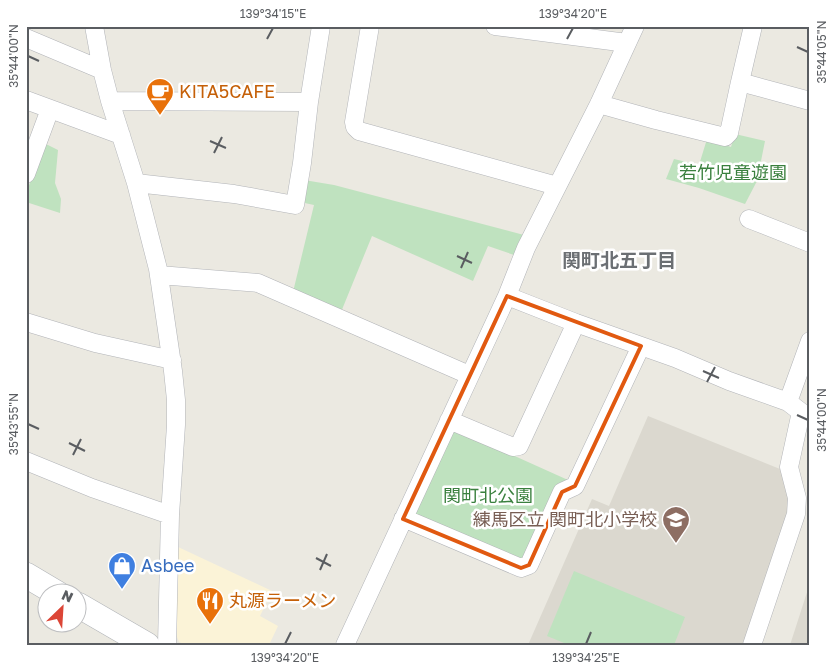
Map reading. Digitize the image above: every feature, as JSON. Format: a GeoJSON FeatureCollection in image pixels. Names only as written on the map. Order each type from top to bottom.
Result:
{"type":"FeatureCollection","features":[{"type":"Feature","properties":{"kind":"main road"},"geometry":{"type":"LineString","coordinates":[[26,575],[41,584]]}},
{"type":"Feature","properties":{"kind":"main road"},"geometry":{"type":"LineString","coordinates":[[88,611],[147,645]]}},
{"type":"Feature","properties":{"kind":"street"},"geometry":{"type":"LineString","coordinates":[[94,26],[110,101],[136,183],[159,275],[172,360],[176,400],[176,425],[170,515],[167,645]]}},
{"type":"Feature","properties":{"kind":"street"},"geometry":{"type":"LineString","coordinates":[[136,183],[234,194],[295,205],[321,26]]}},
{"type":"Feature","properties":{"kind":"street"},"geometry":{"type":"LineString","coordinates":[[370,26],[354,122],[354,127],[359,132],[557,186]]}},
{"type":"Feature","properties":{"kind":"street"},"geometry":{"type":"LineString","coordinates":[[495,26],[627,43]]}},
{"type":"Feature","properties":{"kind":"street"},"geometry":{"type":"LineString","coordinates":[[345,645],[507,296],[526,248],[599,104],[635,26]]}},
{"type":"Feature","properties":{"kind":"street"},"geometry":{"type":"LineString","coordinates":[[599,104],[725,137],[729,133],[753,26]]}},
{"type":"Feature","properties":{"kind":"street"},"geometry":{"type":"LineString","coordinates":[[26,38],[102,70]]}},
{"type":"Feature","properties":{"kind":"street"},"geometry":{"type":"LineString","coordinates":[[740,82],[810,101]]}},
{"type":"Feature","properties":{"kind":"street"},"geometry":{"type":"LineString","coordinates":[[26,100],[121,135]]}},
{"type":"Feature","properties":{"kind":"street"},"geometry":{"type":"LineString","coordinates":[[110,101],[310,102]]}},
{"type":"Feature","properties":{"kind":"street"},"geometry":{"type":"LineString","coordinates":[[26,173],[50,109]]}},
{"type":"Feature","properties":{"kind":"street"},"geometry":{"type":"LineString","coordinates":[[749,219],[810,242]]}},
{"type":"Feature","properties":{"kind":"street"},"geometry":{"type":"LineString","coordinates":[[159,275],[258,283],[469,375]]}},
{"type":"Feature","properties":{"kind":"street"},"geometry":{"type":"LineString","coordinates":[[507,296],[788,402],[801,412],[789,467],[803,516],[752,645]]}},
{"type":"Feature","properties":{"kind":"street"},"geometry":{"type":"LineString","coordinates":[[26,322],[95,343],[172,360]]}},
{"type":"Feature","properties":{"kind":"street"},"geometry":{"type":"LineString","coordinates":[[449,420],[513,447],[519,446],[576,323]]}},
{"type":"Feature","properties":{"kind":"street"},"geometry":{"type":"LineString","coordinates":[[788,402],[810,340]]}},
{"type":"Feature","properties":{"kind":"street"},"geometry":{"type":"LineString","coordinates":[[403,519],[521,568],[529,566],[562,492],[575,486],[641,346]]}},
{"type":"Feature","properties":{"kind":"street"},"geometry":{"type":"LineString","coordinates":[[26,461],[92,488],[170,515]]}},
{"type":"Feature","properties":{"kind":"highlighted area"},"geometry":{"type":"Polygon","coordinates":[[[507,296],[641,346],[575,486],[562,492],[529,565],[521,568],[403,519],[507,296]]]}},
{"type":"Feature","properties":{"kind":"shaded area","name":"練馬区立 関町北小学校"},"geometry":{"type":"Polygon","coordinates":[[[648,416],[785,471],[791,510],[747,645],[528,645],[592,499],[609,506],[648,416]]]}},
{"type":"Feature","properties":{"kind":"shaded area"},"geometry":{"type":"Polygon","coordinates":[[[176,546],[272,591],[260,616],[278,626],[269,645],[186,645],[179,642],[177,637],[176,546]]]}},
{"type":"Feature","properties":{"kind":"shaded area"},"geometry":{"type":"Polygon","coordinates":[[[810,583],[810,645],[790,645],[810,583]]]}},
{"type":"Feature","properties":{"kind":"green space","name":"若竹児童遊園"},"geometry":{"type":"Polygon","coordinates":[[[735,134],[765,141],[757,181],[745,204],[666,179],[674,159],[699,165],[707,139],[731,147],[735,134]]]}},
{"type":"Feature","properties":{"kind":"green space"},"geometry":{"type":"Polygon","coordinates":[[[44,143],[58,150],[55,183],[61,199],[60,213],[26,202],[26,194],[44,143]]]}},
{"type":"Feature","properties":{"kind":"green space"},"geometry":{"type":"Polygon","coordinates":[[[304,180],[334,185],[524,235],[514,255],[488,246],[473,281],[372,236],[341,312],[293,292],[314,205],[300,202],[304,180]]]}},
{"type":"Feature","properties":{"kind":"green space","name":"関町北公園"},"geometry":{"type":"Polygon","coordinates":[[[457,430],[568,480],[524,559],[516,561],[411,515],[449,432],[457,430]]]}},
{"type":"Feature","properties":{"kind":"green space"},"geometry":{"type":"Polygon","coordinates":[[[574,571],[685,617],[674,645],[569,645],[547,636],[574,571]]]}},
{"type":"Feature","properties":{"kind":"place","name":"KITA5CAFE"},"geometry":{"type":"Point","coordinates":[160,116]}},
{"type":"Feature","properties":{"kind":"place","name":"練馬区立 関町北小学校"},"geometry":{"type":"Point","coordinates":[676,544]}},
{"type":"Feature","properties":{"kind":"place","name":"Asbee"},"geometry":{"type":"Point","coordinates":[122,590]}},
{"type":"Feature","properties":{"kind":"place","name":"丸源ラーメン"},"geometry":{"type":"Point","coordinates":[210,625]}},
{"type":"Feature","properties":{"kind":"district","name":"関町北五丁目"},"geometry":{"type":"Point","coordinates":[619,260]}}]}
